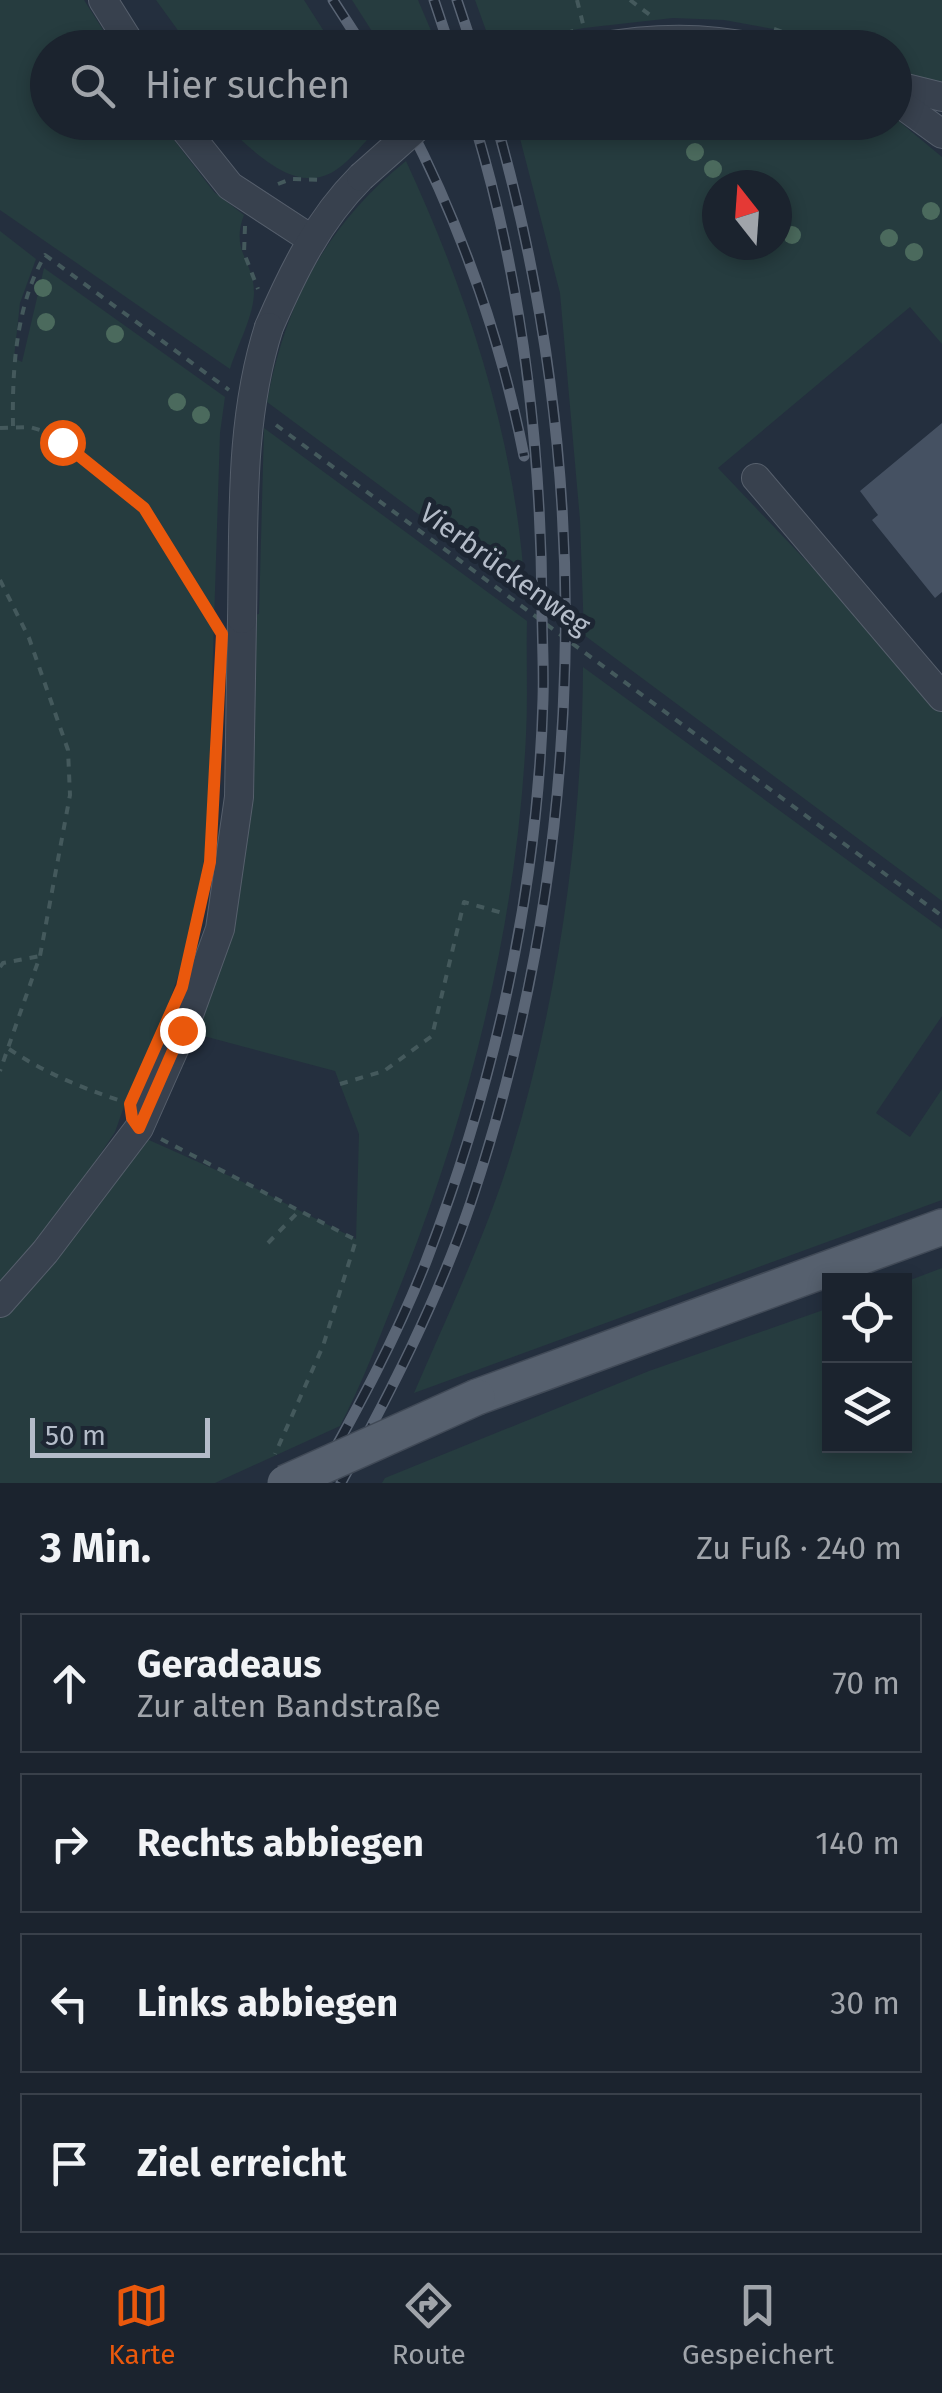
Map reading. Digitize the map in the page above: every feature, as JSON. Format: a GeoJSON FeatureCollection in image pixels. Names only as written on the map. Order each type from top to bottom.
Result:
{"type":"FeatureCollection","features":[{"type":"Feature","properties":{"kind":"main road"},"geometry":{"type":"LineString","coordinates":[[280,1469],[602,1348],[942,1227]]}},
{"type":"Feature","properties":{"kind":"street"},"geometry":{"type":"LineString","coordinates":[[103,0],[121,30]]}},
{"type":"Feature","properties":{"kind":"street"},"geometry":{"type":"LineString","coordinates":[[912,90],[942,97]]}},
{"type":"Feature","properties":{"kind":"street"},"geometry":{"type":"LineString","coordinates":[[912,112],[942,134]]}},
{"type":"Feature","properties":{"kind":"street"},"geometry":{"type":"LineString","coordinates":[[193,140],[230,186],[311,239]]}},
{"type":"Feature","properties":{"kind":"street"},"geometry":{"type":"LineString","coordinates":[[0,1303],[45,1252],[139,1128],[187,1020],[220,928],[240,797],[229,622],[249,406],[269,327],[311,239],[344,194],[402,140]]}},
{"type":"Feature","properties":{"kind":"street"},"geometry":{"type":"LineString","coordinates":[[756,478],[942,697]]}},
{"type":"Feature","properties":{"kind":"path"},"geometry":{"type":"LineString","coordinates":[[576,30],[584,28],[578,0]]}},
{"type":"Feature","properties":{"kind":"path"},"geometry":{"type":"LineString","coordinates":[[630,0],[657,20]]}},
{"type":"Feature","properties":{"kind":"path"},"geometry":{"type":"LineString","coordinates":[[12,426],[12,378],[24,308],[45,254],[237,396]]}},
{"type":"Feature","properties":{"kind":"path","name":"Vierbrückenweg"},"geometry":{"type":"LineString","coordinates":[[269,420],[942,916]]}},
{"type":"Feature","properties":{"kind":"path"},"geometry":{"type":"LineString","coordinates":[[0,428],[12,426],[46,432],[120,486],[144,508],[229,622]]}},
{"type":"Feature","properties":{"kind":"path"},"geometry":{"type":"LineString","coordinates":[[0,580],[29,638],[68,750],[70,795],[40,956],[0,1072]]}},
{"type":"Feature","properties":{"kind":"path"},"geometry":{"type":"LineString","coordinates":[[340,1084],[384,1071],[432,1036],[464,902],[506,914]]}},
{"type":"Feature","properties":{"kind":"path"},"geometry":{"type":"LineString","coordinates":[[0,968],[3,963],[40,956]]}},
{"type":"Feature","properties":{"kind":"path"},"geometry":{"type":"LineString","coordinates":[[9,1049],[75,1086],[130,1104],[132,1118],[139,1128],[356,1240],[280,1469]]}},
{"type":"Feature","properties":{"kind":"path"},"geometry":{"type":"LineString","coordinates":[[268,1243],[299,1211]]}},
{"type":"Feature","properties":{"kind":"green space"},"geometry":{"type":"Polygon","coordinates":[[[0,0],[84,0],[103,30],[30,30],[30,140],[174,140],[214,192],[244,215],[241,247],[254,292],[230,369],[0,210],[0,0]]]}},
{"type":"Feature","properties":{"kind":"green space"},"geometry":{"type":"Polygon","coordinates":[[[156,0],[304,0],[323,30],[178,30],[156,0]]]}},
{"type":"Feature","properties":{"kind":"green space"},"geometry":{"type":"Polygon","coordinates":[[[352,0],[418,0],[431,30],[371,30],[352,0]]]}},
{"type":"Feature","properties":{"kind":"green space"},"geometry":{"type":"Polygon","coordinates":[[[475,0],[942,0],[942,107],[912,88],[912,30],[779,30],[724,20],[673,18],[573,30],[486,30],[475,0]]]}},
{"type":"Feature","properties":{"kind":"green space"},"geometry":{"type":"Polygon","coordinates":[[[912,132],[942,157],[942,344],[910,307],[718,468],[942,704],[942,901],[584,635],[580,520],[560,293],[520,140],[912,140],[912,132]]]}},
{"type":"Feature","properties":{"kind":"green space"},"geometry":{"type":"Polygon","coordinates":[[[242,140],[367,140],[345,163],[316,178],[286,172],[242,140]]]}},
{"type":"Feature","properties":{"kind":"green space"},"geometry":{"type":"Polygon","coordinates":[[[406,161],[450,264],[486,371],[511,480],[525,593],[267,402],[285,331],[314,268],[353,211],[406,161]]]}},
{"type":"Feature","properties":{"kind":"green space"},"geometry":{"type":"Polygon","coordinates":[[[0,231],[36,259],[20,303],[14,358],[22,362],[44,268],[225,397],[220,433],[207,843],[188,947],[156,1040],[128,1095],[115,1132],[50,1229],[0,1290],[0,231]]]}},
{"type":"Feature","properties":{"kind":"green space"},"geometry":{"type":"Polygon","coordinates":[[[264,428],[527,621],[527,721],[521,807],[485,1020],[423,1227],[340,1426],[215,1483],[0,1483],[0,1310],[140,1136],[356,1239],[359,1134],[335,1071],[200,1035],[248,806],[264,428]]]}},
{"type":"Feature","properties":{"kind":"green space"},"geometry":{"type":"Polygon","coordinates":[[[583,667],[942,929],[942,1016],[876,1113],[910,1137],[942,1089],[942,1200],[414,1393],[501,1184],[542,1035],[572,852],[583,667]]]}},
{"type":"Feature","properties":{"kind":"green space"},"geometry":{"type":"Polygon","coordinates":[[[942,1268],[942,1483],[382,1483],[385,1478],[649,1371],[822,1310],[822,1453],[912,1453],[912,1279],[942,1268]]]}},
{"type":"Feature","properties":{"kind":"building"},"geometry":{"type":"Polygon","coordinates":[[[942,423],[942,592],[935,598],[872,520],[878,515],[860,491],[942,423]]]}},
{"type":"Feature","properties":{"kind":"railway"},"geometry":{"type":"LineString","coordinates":[[333,0],[352,30]]}},
{"type":"Feature","properties":{"kind":"railway"},"geometry":{"type":"LineString","coordinates":[[434,0],[444,30]]}},
{"type":"Feature","properties":{"kind":"railway"},"geometry":{"type":"LineString","coordinates":[[457,0],[467,30]]}},
{"type":"Feature","properties":{"kind":"railway"},"geometry":{"type":"LineString","coordinates":[[416,140],[478,285],[504,370],[524,456]]}},
{"type":"Feature","properties":{"kind":"railway"},"geometry":{"type":"LineString","coordinates":[[316,1483],[403,1317],[451,1192],[509,984],[532,842],[543,687],[538,485],[516,302],[479,140]]}},
{"type":"Feature","properties":{"kind":"railway"},"geometry":{"type":"LineString","coordinates":[[341,1483],[412,1346],[471,1202],[510,1070],[538,936],[557,800],[565,664],[563,527],[551,391],[529,256],[500,140]]}},
{"type":"Feature","properties":{"kind":"route"},"geometry":{"type":"LineString","coordinates":[[62,442],[144,508],[222,634],[210,862],[182,987],[130,1104],[132,1118],[139,1128],[182,1030]]}}]}
